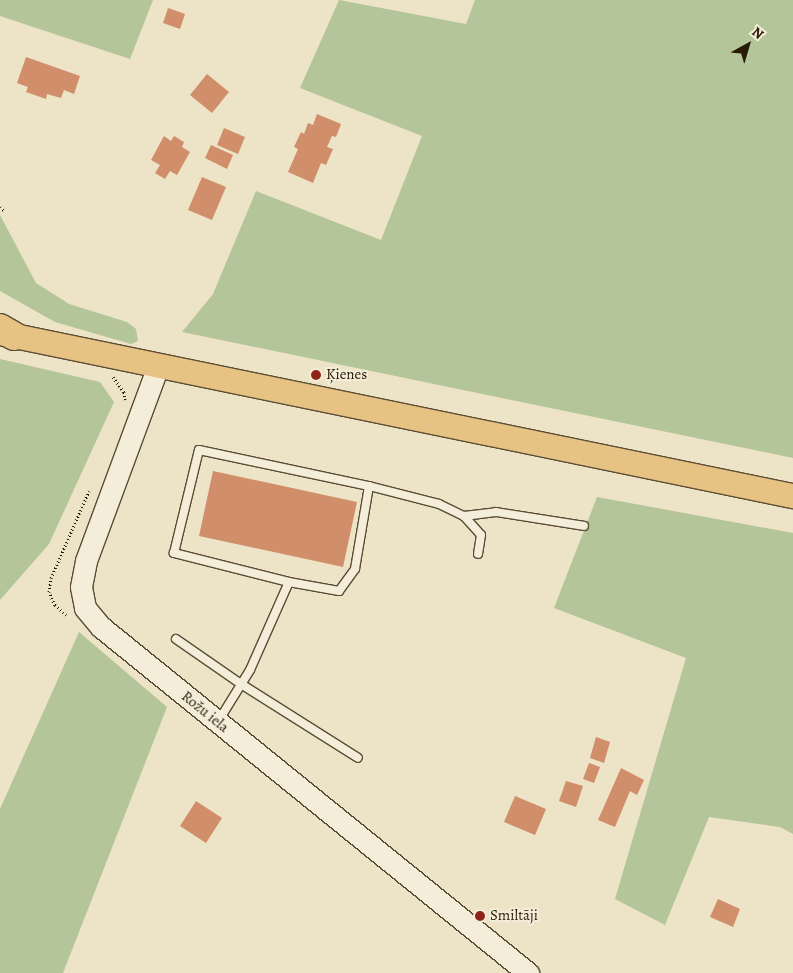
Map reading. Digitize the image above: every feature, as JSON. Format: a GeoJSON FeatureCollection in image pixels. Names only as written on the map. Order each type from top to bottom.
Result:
{"type":"FeatureCollection","features":[{"type":"Feature","properties":{"kind":"main road"},"geometry":{"type":"LineString","coordinates":[[5,333],[793,496]]}},
{"type":"Feature","properties":{"kind":"street","name":"Rožu iela"},"geometry":{"type":"LineString","coordinates":[[158,366],[86,561],[81,586],[85,608],[101,627],[528,973]]}},
{"type":"Feature","properties":{"kind":"lane"},"geometry":{"type":"LineString","coordinates":[[369,486],[355,569],[340,591],[289,582],[174,553],[199,450],[369,486],[439,504],[464,516],[481,535],[478,554]]}},
{"type":"Feature","properties":{"kind":"lane"},"geometry":{"type":"LineString","coordinates":[[464,516],[496,512],[584,526]]}},
{"type":"Feature","properties":{"kind":"lane"},"geometry":{"type":"LineString","coordinates":[[218,722],[250,670],[289,582]]}},
{"type":"Feature","properties":{"kind":"lane"},"geometry":{"type":"LineString","coordinates":[[176,639],[241,684],[358,758]]}},
{"type":"Feature","properties":{"kind":"path"},"geometry":{"type":"LineString","coordinates":[[0,207],[5,211]]}},
{"type":"Feature","properties":{"kind":"green space"},"geometry":{"type":"Polygon","coordinates":[[[0,0],[153,0],[130,59],[0,16],[0,0]]]}},
{"type":"Feature","properties":{"kind":"green space"},"geometry":{"type":"Polygon","coordinates":[[[339,0],[466,24],[475,0],[793,0],[793,458],[182,332],[213,294],[256,191],[381,240],[422,136],[300,88],[339,0]]]}},
{"type":"Feature","properties":{"kind":"green space"},"geometry":{"type":"Polygon","coordinates":[[[0,215],[36,283],[69,304],[127,322],[136,329],[138,341],[131,344],[55,322],[0,291],[0,215]]]}},
{"type":"Feature","properties":{"kind":"green space"},"geometry":{"type":"Polygon","coordinates":[[[0,359],[100,382],[114,402],[49,544],[0,600],[0,359]]]}},
{"type":"Feature","properties":{"kind":"green space"},"geometry":{"type":"Polygon","coordinates":[[[597,497],[793,533],[793,834],[780,827],[709,817],[665,925],[615,899],[686,658],[554,608],[597,497]]]}},
{"type":"Feature","properties":{"kind":"green space"},"geometry":{"type":"Polygon","coordinates":[[[79,632],[167,707],[63,973],[0,973],[0,809],[79,632]]]}},
{"type":"Feature","properties":{"kind":"building"},"geometry":{"type":"Polygon","coordinates":[[[168,8],[185,14],[180,29],[163,23],[168,8]]]}},
{"type":"Feature","properties":{"kind":"building"},"geometry":{"type":"Polygon","coordinates":[[[26,57],[80,76],[74,94],[64,90],[61,98],[47,94],[46,99],[26,92],[28,87],[17,83],[26,57]]]}},
{"type":"Feature","properties":{"kind":"building"},"geometry":{"type":"Polygon","coordinates":[[[207,74],[229,92],[212,113],[190,95],[207,74]]]}},
{"type":"Feature","properties":{"kind":"building"},"geometry":{"type":"Polygon","coordinates":[[[317,114],[341,124],[336,137],[332,136],[327,147],[333,149],[326,165],[321,163],[313,183],[288,172],[298,149],[294,147],[301,132],[304,134],[308,123],[313,125],[317,114]]]}},
{"type":"Feature","properties":{"kind":"building"},"geometry":{"type":"Polygon","coordinates":[[[224,128],[245,137],[238,154],[217,145],[224,128]]]}},
{"type":"Feature","properties":{"kind":"building"},"geometry":{"type":"Polygon","coordinates":[[[164,136],[171,141],[174,136],[184,142],[182,147],[190,152],[177,175],[170,171],[165,179],[155,173],[160,165],[151,160],[164,136]]]}},
{"type":"Feature","properties":{"kind":"building"},"geometry":{"type":"Polygon","coordinates":[[[211,145],[233,155],[227,169],[205,158],[211,145]]]}},
{"type":"Feature","properties":{"kind":"building"},"geometry":{"type":"Polygon","coordinates":[[[202,177],[226,187],[212,220],[188,210],[202,177]]]}},
{"type":"Feature","properties":{"kind":"building"},"geometry":{"type":"Polygon","coordinates":[[[213,471],[357,502],[343,567],[199,536],[213,471]]]}},
{"type":"Feature","properties":{"kind":"building"},"geometry":{"type":"Polygon","coordinates":[[[596,737],[610,742],[604,763],[590,758],[596,737]]]}},
{"type":"Feature","properties":{"kind":"building"},"geometry":{"type":"Polygon","coordinates":[[[589,763],[600,767],[594,783],[583,779],[589,763]]]}},
{"type":"Feature","properties":{"kind":"building"},"geometry":{"type":"Polygon","coordinates":[[[621,768],[644,780],[637,795],[630,791],[615,827],[598,820],[621,768]]]}},
{"type":"Feature","properties":{"kind":"building"},"geometry":{"type":"Polygon","coordinates":[[[566,781],[583,786],[576,807],[559,801],[566,781]]]}},
{"type":"Feature","properties":{"kind":"building"},"geometry":{"type":"Polygon","coordinates":[[[515,796],[546,809],[535,835],[504,822],[515,796]]]}},
{"type":"Feature","properties":{"kind":"building"},"geometry":{"type":"Polygon","coordinates":[[[196,801],[222,818],[206,843],[180,826],[196,801]]]}},
{"type":"Feature","properties":{"kind":"building"},"geometry":{"type":"Polygon","coordinates":[[[718,899],[740,909],[733,927],[710,917],[718,899]]]}},
{"type":"Feature","properties":{"kind":"place","name":"Ķienes"},"geometry":{"type":"Point","coordinates":[316,375]}},
{"type":"Feature","properties":{"kind":"place","name":"Smiltāji"},"geometry":{"type":"Point","coordinates":[480,916]}}]}
